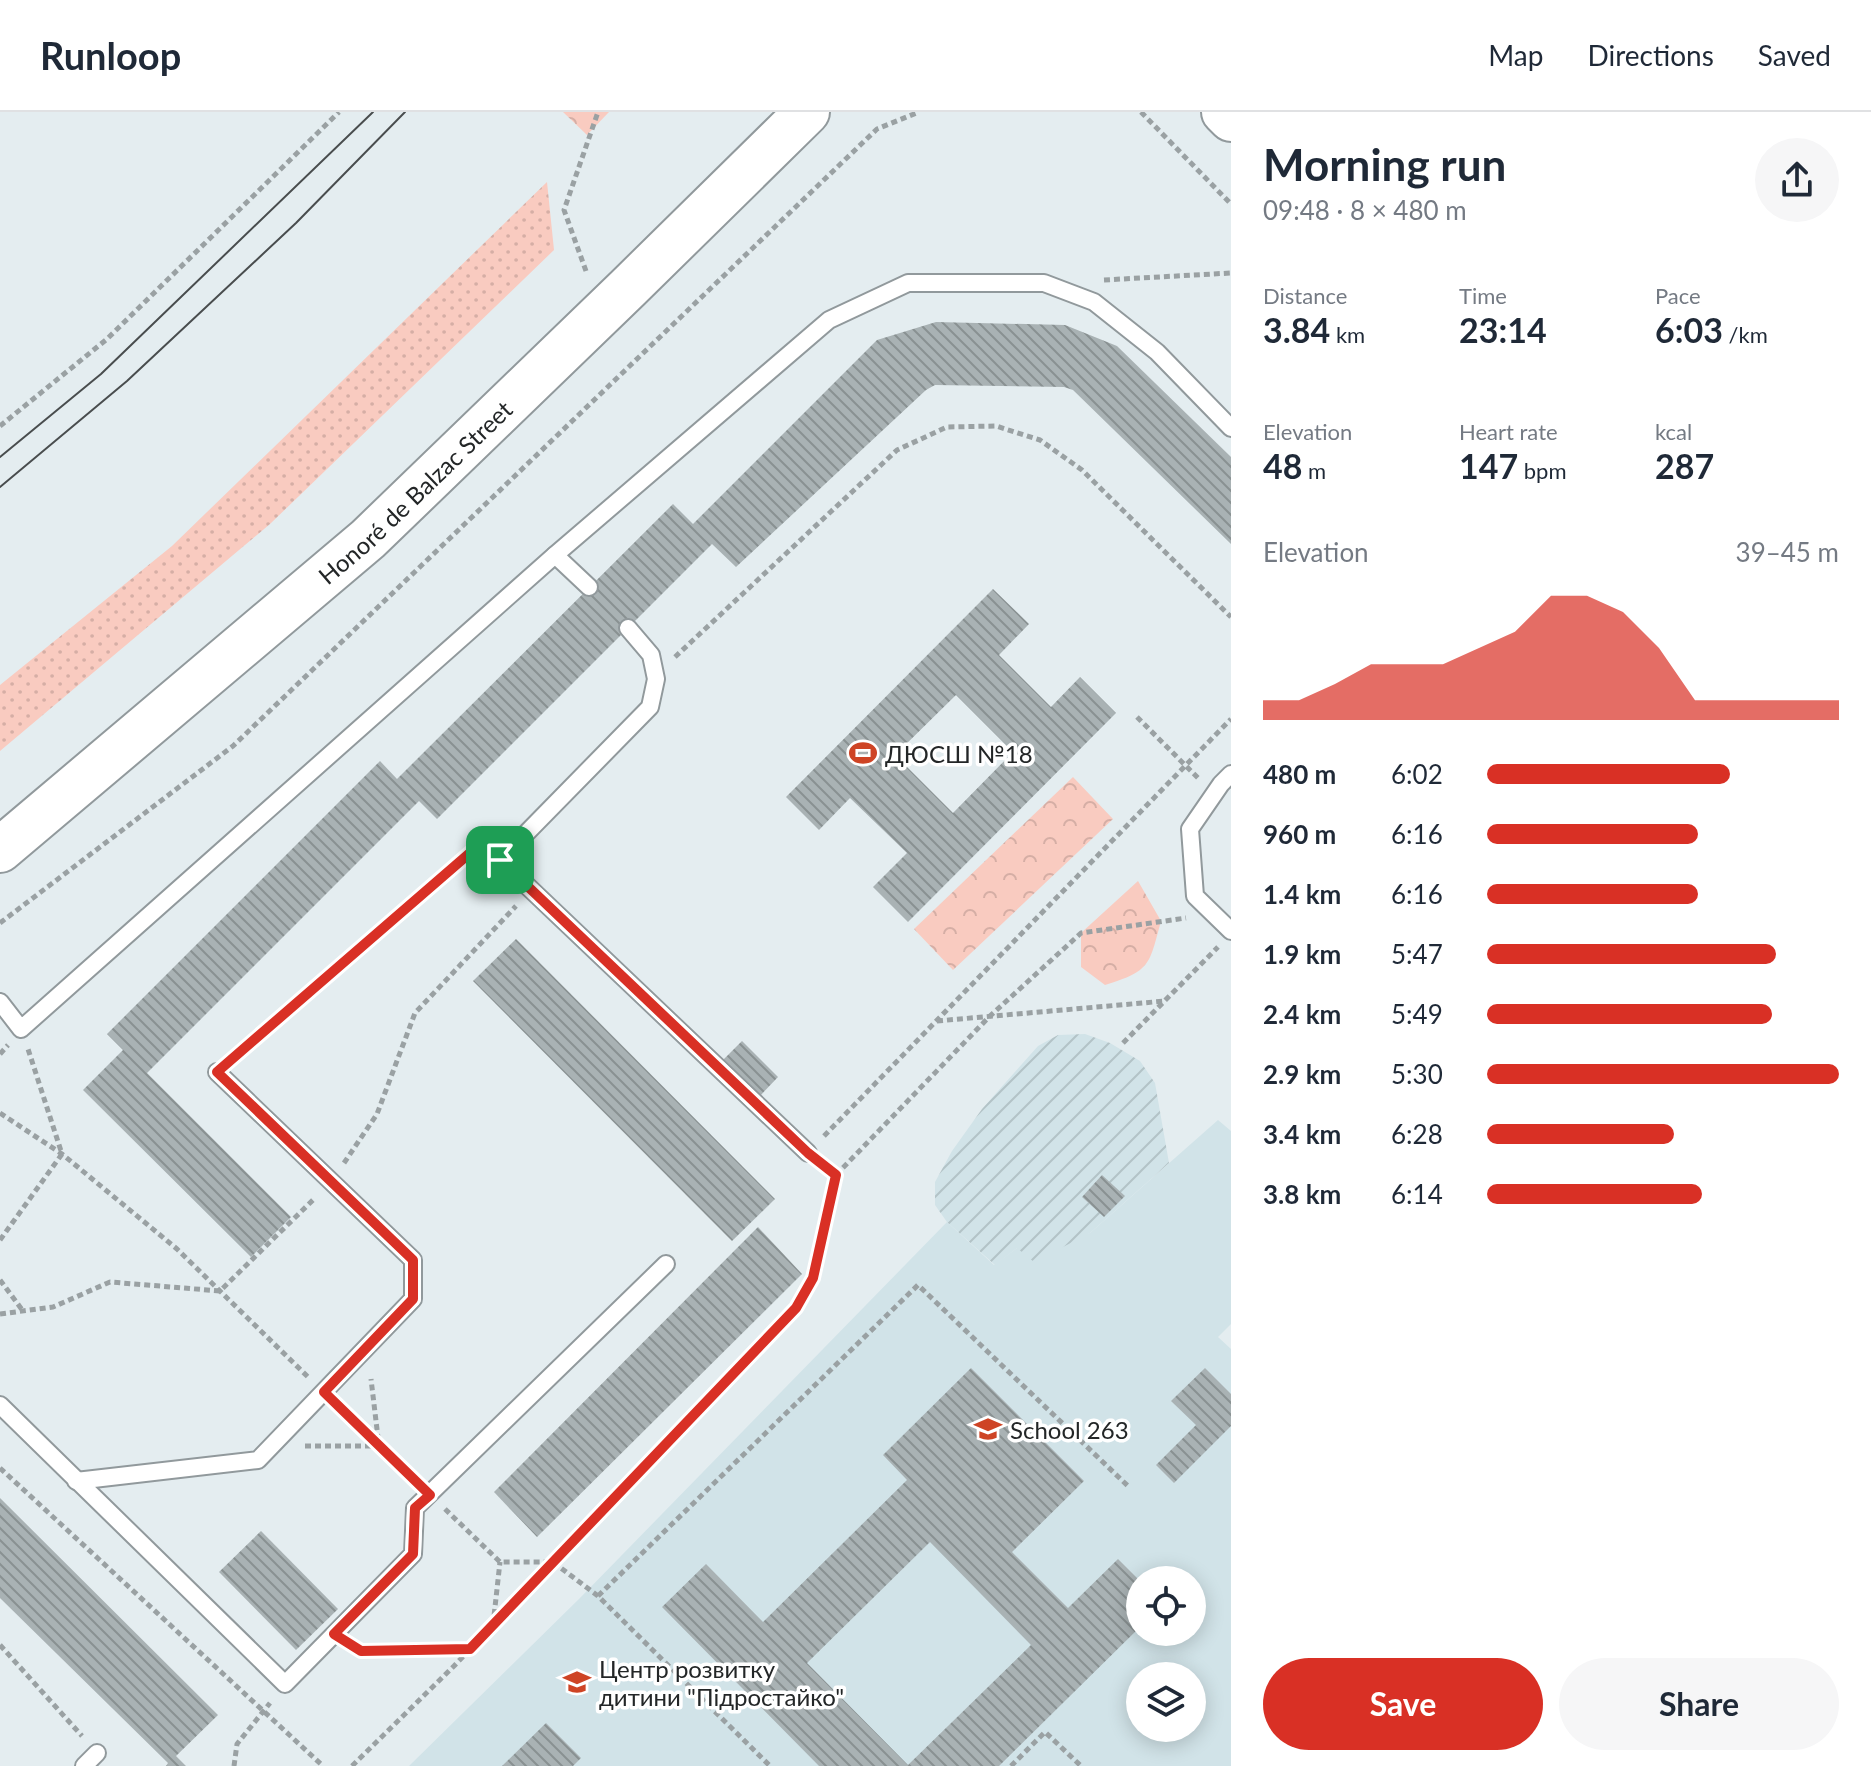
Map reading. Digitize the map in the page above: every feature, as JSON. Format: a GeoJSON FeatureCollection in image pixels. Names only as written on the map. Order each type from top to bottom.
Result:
{"type":"FeatureCollection","features":[{"type":"Feature","properties":{"kind":"street","name":"Honoré de Balzac Street"},"geometry":{"type":"LineString","coordinates":[[0,850],[368,539],[807,112]]}},
{"type":"Feature","properties":{"kind":"street"},"geometry":{"type":"LineString","coordinates":[[1224,112],[1231,119]]}},
{"type":"Feature","properties":{"kind":"lane"},"geometry":{"type":"LineString","coordinates":[[0,1002],[21,1029],[555,555],[829,320],[908,283],[1044,283],[1094,302],[1157,352],[1231,428]]}},
{"type":"Feature","properties":{"kind":"lane"},"geometry":{"type":"LineString","coordinates":[[555,555],[589,587]]}},
{"type":"Feature","properties":{"kind":"lane"},"geometry":{"type":"LineString","coordinates":[[628,628],[651,655],[656,679],[650,707],[500,860],[808,1153]]}},
{"type":"Feature","properties":{"kind":"lane"},"geometry":{"type":"LineString","coordinates":[[1231,774],[1190,829],[1195,896],[1231,931]]}},
{"type":"Feature","properties":{"kind":"lane"},"geometry":{"type":"LineString","coordinates":[[76,1481],[258,1460],[413,1299],[413,1260],[217,1072]]}},
{"type":"Feature","properties":{"kind":"lane"},"geometry":{"type":"LineString","coordinates":[[0,1405],[285,1684],[413,1554],[415,1508],[666,1264]]}},
{"type":"Feature","properties":{"kind":"lane"},"geometry":{"type":"LineString","coordinates":[[84,1766],[97,1753]]}},
{"type":"Feature","properties":{"kind":"path"},"geometry":{"type":"LineString","coordinates":[[0,426],[107,339],[339,112]]}},
{"type":"Feature","properties":{"kind":"path"},"geometry":{"type":"LineString","coordinates":[[586,271],[564,210],[598,112]]}},
{"type":"Feature","properties":{"kind":"path"},"geometry":{"type":"LineString","coordinates":[[0,923],[233,746],[877,129],[919,112]]}},
{"type":"Feature","properties":{"kind":"path"},"geometry":{"type":"LineString","coordinates":[[1141,112],[1231,204]]}},
{"type":"Feature","properties":{"kind":"path"},"geometry":{"type":"LineString","coordinates":[[1044,283],[1231,273]]}},
{"type":"Feature","properties":{"kind":"path"},"geometry":{"type":"LineString","coordinates":[[655,674],[897,450],[947,427],[996,426],[1040,440],[1082,470],[1231,617]]}},
{"type":"Feature","properties":{"kind":"path"},"geometry":{"type":"LineString","coordinates":[[1137,717],[1213,795]]}},
{"type":"Feature","properties":{"kind":"path"},"geometry":{"type":"LineString","coordinates":[[836,1175],[808,1153],[1231,719]]}},
{"type":"Feature","properties":{"kind":"path"},"geometry":{"type":"LineString","coordinates":[[217,1072],[471,852],[500,860]]}},
{"type":"Feature","properties":{"kind":"path"},"geometry":{"type":"LineString","coordinates":[[352,1766],[470,1649],[796,1308],[813,1278],[836,1175],[989,1017],[1081,933],[1213,914]]}},
{"type":"Feature","properties":{"kind":"path"},"geometry":{"type":"LineString","coordinates":[[1123,1043],[1220,946]]}},
{"type":"Feature","properties":{"kind":"path"},"geometry":{"type":"LineString","coordinates":[[936,1021],[1165,1001]]}},
{"type":"Feature","properties":{"kind":"path"},"geometry":{"type":"LineString","coordinates":[[21,1029],[62,1154]]}},
{"type":"Feature","properties":{"kind":"path"},"geometry":{"type":"LineString","coordinates":[[0,1113],[62,1154],[177,1249],[500,1562],[553,1562],[598,1596],[770,1766]]}},
{"type":"Feature","properties":{"kind":"path"},"geometry":{"type":"LineString","coordinates":[[0,1240],[62,1154]]}},
{"type":"Feature","properties":{"kind":"path"},"geometry":{"type":"LineString","coordinates":[[0,1280],[23,1311]]}},
{"type":"Feature","properties":{"kind":"path"},"geometry":{"type":"LineString","coordinates":[[598,1596],[918,1285],[1130,1488]]}},
{"type":"Feature","properties":{"kind":"path"},"geometry":{"type":"LineString","coordinates":[[367,1348],[379,1446]]}},
{"type":"Feature","properties":{"kind":"path"},"geometry":{"type":"LineString","coordinates":[[272,1446],[379,1446]]}},
{"type":"Feature","properties":{"kind":"path"},"geometry":{"type":"LineString","coordinates":[[0,1468],[323,1766]]}},
{"type":"Feature","properties":{"kind":"path"},"geometry":{"type":"LineString","coordinates":[[493,1625],[500,1562]]}},
{"type":"Feature","properties":{"kind":"path"},"geometry":{"type":"LineString","coordinates":[[334,1634],[361,1651],[470,1649]]}},
{"type":"Feature","properties":{"kind":"path"},"geometry":{"type":"LineString","coordinates":[[0,1645],[97,1753]]}},
{"type":"Feature","properties":{"kind":"path"},"geometry":{"type":"LineString","coordinates":[[234,1766],[237,1744],[285,1684]]}},
{"type":"Feature","properties":{"kind":"path"},"geometry":{"type":"LineString","coordinates":[[1011,1766],[1045,1732],[1081,1766]]}},
{"type":"Feature","properties":{"kind":"shaded area"},"geometry":{"type":"Polygon","coordinates":[[[1085,1034],[1110,1043],[1140,1061],[1155,1083],[1169,1163],[1090,1233],[1034,1262],[1017,1248],[995,1265],[947,1222],[935,1205],[935,1182],[952,1151],[982,1109],[1038,1046],[1058,1035],[1085,1034]]]}},
{"type":"Feature","properties":{"kind":"shaded area","name":"School 263"},"geometry":{"type":"Polygon","coordinates":[[[1218,1120],[1231,1131],[1231,1324],[1218,1337],[1231,1349],[1231,1766],[409,1766],[580,1598],[947,1222],[994,1265],[1017,1248],[1090,1233],[1218,1120]]]}},
{"type":"Feature","properties":{"kind":"green space"},"geometry":{"type":"Polygon","coordinates":[[[563,112],[609,112],[587,135],[563,112]]]}},
{"type":"Feature","properties":{"kind":"green space"},"geometry":{"type":"Polygon","coordinates":[[[547,182],[554,250],[270,524],[0,751],[0,685],[172,546],[547,182]]]}},
{"type":"Feature","properties":{"kind":"green space"},"geometry":{"type":"Polygon","coordinates":[[[1073,777],[1113,819],[953,970],[914,929],[1073,777]]]}},
{"type":"Feature","properties":{"kind":"green space"},"geometry":{"type":"Polygon","coordinates":[[[1138,881],[1161,921],[1154,948],[1140,970],[1105,985],[1081,967],[1081,933],[1138,881]]]}},
{"type":"Feature","properties":{"kind":"building"},"geometry":{"type":"Polygon","coordinates":[[[936,322],[1065,325],[1117,346],[1231,457],[1231,544],[1073,390],[1064,387],[935,385],[736,567],[712,544],[437,819],[419,801],[147,1073],[291,1217],[251,1257],[83,1090],[123,1050],[107,1034],[380,761],[397,779],[673,504],[693,524],[877,340],[936,322]]]}},
{"type":"Feature","properties":{"kind":"building","name":"ДЮСШ №18"},"geometry":{"type":"Polygon","coordinates":[[[993,589],[1029,624],[999,655],[1051,707],[1080,677],[1116,713],[908,922],[873,887],[907,853],[850,798],[819,830],[786,797],[993,589]],[[956,695],[895,755],[953,813],[1013,752],[956,695]]]}},
{"type":"Feature","properties":{"kind":"building"},"geometry":{"type":"Polygon","coordinates":[[[516,939],[775,1199],[732,1241],[473,981],[516,939]]]}},
{"type":"Feature","properties":{"kind":"building"},"geometry":{"type":"Polygon","coordinates":[[[742,1041],[778,1077],[759,1097],[722,1061],[742,1041]]]}},
{"type":"Feature","properties":{"kind":"building"},"geometry":{"type":"Polygon","coordinates":[[[1102,1175],[1125,1196],[1104,1217],[1082,1197],[1102,1175]]]}},
{"type":"Feature","properties":{"kind":"building"},"geometry":{"type":"Polygon","coordinates":[[[758,1227],[802,1274],[537,1537],[494,1492],[758,1227]]]}},
{"type":"Feature","properties":{"kind":"building"},"geometry":{"type":"Polygon","coordinates":[[[971,1368],[1084,1481],[1012,1552],[1068,1608],[1118,1559],[1126,1567],[1126,1641],[999,1766],[819,1766],[662,1607],[706,1564],[763,1622],[907,1480],[883,1455],[971,1368]],[[930,1542],[807,1663],[908,1765],[1031,1645],[930,1542]]]}},
{"type":"Feature","properties":{"kind":"building"},"geometry":{"type":"Polygon","coordinates":[[[1205,1368],[1231,1394],[1231,1426],[1174,1483],[1156,1465],[1196,1425],[1171,1401],[1205,1368]]]}},
{"type":"Feature","properties":{"kind":"building"},"geometry":{"type":"Polygon","coordinates":[[[0,1498],[218,1715],[176,1756],[186,1766],[166,1766],[168,1763],[0,1598],[0,1498]]]}},
{"type":"Feature","properties":{"kind":"building"},"geometry":{"type":"Polygon","coordinates":[[[261,1531],[338,1609],[296,1650],[219,1572],[261,1531]]]}},
{"type":"Feature","properties":{"kind":"building"},"geometry":{"type":"Polygon","coordinates":[[[546,1723],[581,1758],[573,1766],[502,1766],[546,1723]]]}},
{"type":"Feature","properties":{"kind":"tram line"},"geometry":{"type":"LineString","coordinates":[[0,457],[101,374],[373,112]]}},
{"type":"Feature","properties":{"kind":"tram line"},"geometry":{"type":"LineString","coordinates":[[0,487],[127,381],[296,223],[405,112]]}},
{"type":"Feature","properties":{"kind":"place","name":"ДЮСШ №18"},"geometry":{"type":"Point","coordinates":[863,753]}},
{"type":"Feature","properties":{"kind":"place","name":"School 263"},"geometry":{"type":"Point","coordinates":[988,1429]}},
{"type":"Feature","properties":{"kind":"place","name":"Центр розвитку дитини \"Підростайко\""},"geometry":{"type":"Point","coordinates":[577,1682]}},
{"type":"Feature","properties":{"kind":"route"},"geometry":{"type":"LineString","coordinates":[[471,852],[500,860],[808,1153],[836,1175],[813,1278],[796,1308],[470,1649],[361,1651],[334,1634],[413,1554],[415,1508],[430,1495],[324,1392],[413,1299],[413,1260],[217,1072],[471,852]]}}]}
